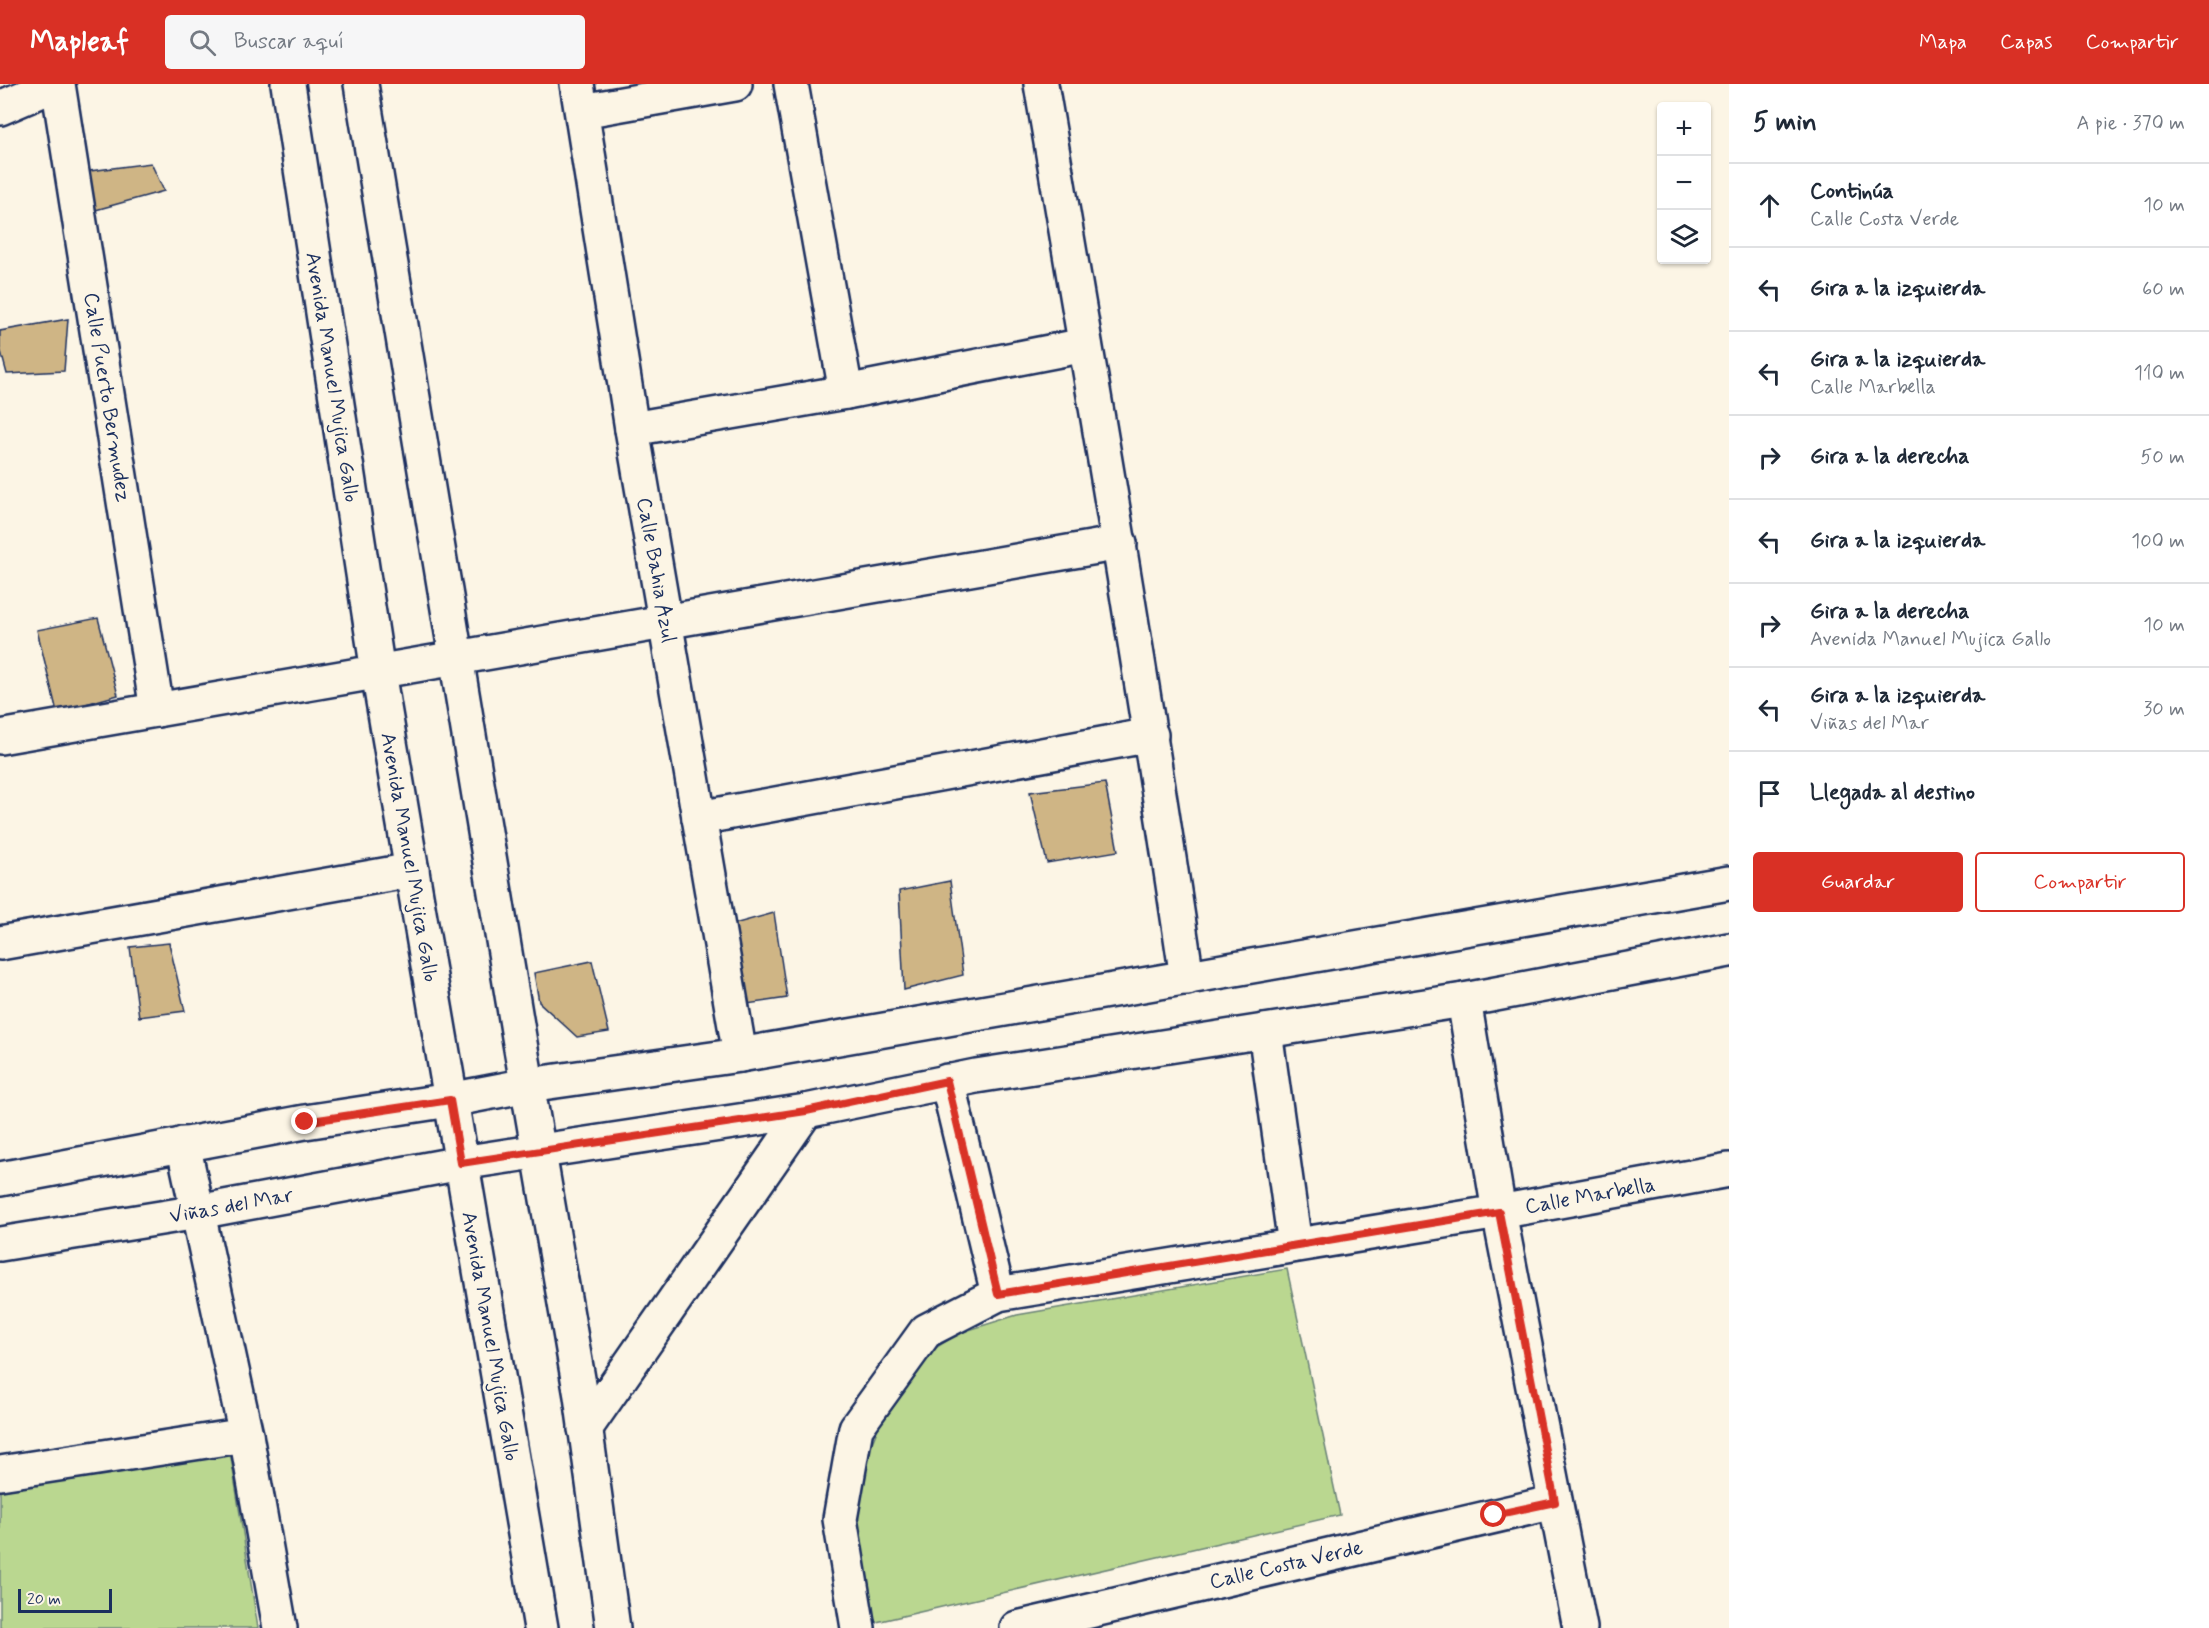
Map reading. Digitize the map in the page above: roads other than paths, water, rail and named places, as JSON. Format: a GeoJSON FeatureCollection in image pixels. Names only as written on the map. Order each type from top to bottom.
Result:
{"type":"FeatureCollection","features":[{"type":"Feature","properties":{"kind":"street"},"geometry":{"type":"LineString","coordinates":[[0,108],[57,84]]}},
{"type":"Feature","properties":{"kind":"street","name":"Calle Puerto Bermudez"},"geometry":{"type":"LineString","coordinates":[[57,84],[157,710]]}},
{"type":"Feature","properties":{"kind":"street","name":"Avenida Manuel Mujica Gallo"},"geometry":{"type":"LineString","coordinates":[[288,84],[378,672],[541,1628]]}},
{"type":"Feature","properties":{"kind":"street"},"geometry":{"type":"LineString","coordinates":[[361,84],[585,1429],[613,1628]]}},
{"type":"Feature","properties":{"kind":"street"},"geometry":{"type":"LineString","coordinates":[[580,98],[735,84]]}},
{"type":"Feature","properties":{"kind":"street"},"geometry":{"type":"LineString","coordinates":[[791,84],[846,392]]}},
{"type":"Feature","properties":{"kind":"street"},"geometry":{"type":"LineString","coordinates":[[1041,84],[1120,543],[1187,978]]}},
{"type":"Feature","properties":{"kind":"street","name":"Calle Bahia Azul"},"geometry":{"type":"LineString","coordinates":[[580,98],[632,429],[740,1055]]}},
{"type":"Feature","properties":{"kind":"street"},"geometry":{"type":"LineString","coordinates":[[632,429],[846,392],[1085,345]]}},
{"type":"Feature","properties":{"kind":"street"},"geometry":{"type":"LineString","coordinates":[[0,737],[1120,543]]}},
{"type":"Feature","properties":{"kind":"street"},"geometry":{"type":"LineString","coordinates":[[699,818],[1151,735]]}},
{"type":"Feature","properties":{"kind":"street"},"geometry":{"type":"LineString","coordinates":[[0,943],[412,870]]}},
{"type":"Feature","properties":{"kind":"street"},"geometry":{"type":"LineString","coordinates":[[0,1179],[305,1122],[450,1100],[528,1085],[740,1055],[1729,883]]}},
{"type":"Feature","properties":{"kind":"street","name":"Viñas del Mar"},"geometry":{"type":"LineString","coordinates":[[0,1244],[198,1212],[539,1150],[806,1111],[947,1081],[1464,1000],[1729,950]]}},
{"type":"Feature","properties":{"kind":"street"},"geometry":{"type":"LineString","coordinates":[[1464,1000],[1499,1212],[1580,1628]]}},
{"type":"Feature","properties":{"kind":"street"},"geometry":{"type":"LineString","coordinates":[[1265,1031],[1295,1245]]}},
{"type":"Feature","properties":{"kind":"street"},"geometry":{"type":"LineString","coordinates":[[947,1081],[998,1294]]}},
{"type":"Feature","properties":{"kind":"street"},"geometry":{"type":"LineString","coordinates":[[585,1429],[806,1111]]}},
{"type":"Feature","properties":{"kind":"street"},"geometry":{"type":"LineString","coordinates":[[183,1144],[246,1435],[280,1628]]}},
{"type":"Feature","properties":{"kind":"street","name":"Calle Marbella"},"geometry":{"type":"LineString","coordinates":[[858,1628],[840,1519],[856,1428],[926,1331],[998,1294],[1499,1212],[1729,1170]]}},
{"type":"Feature","properties":{"kind":"street"},"geometry":{"type":"LineString","coordinates":[[0,1473],[246,1435]]}},
{"type":"Feature","properties":{"kind":"street","name":"Calle Costa Verde"},"geometry":{"type":"LineString","coordinates":[[1017,1628],[1555,1502]]}}]}
